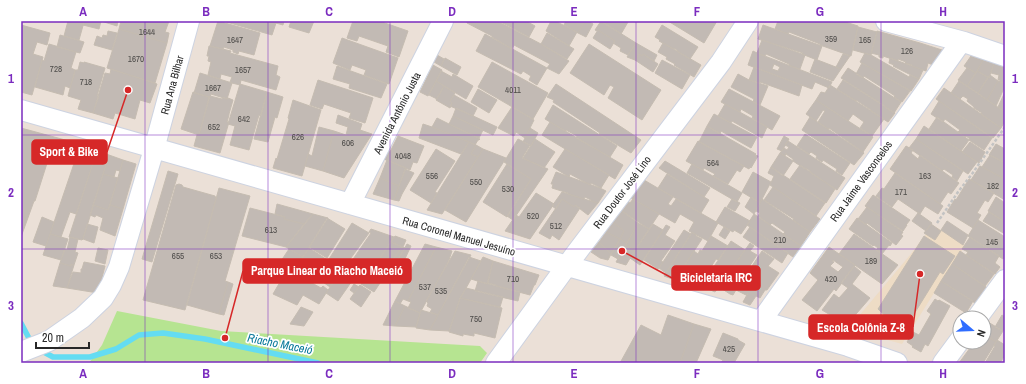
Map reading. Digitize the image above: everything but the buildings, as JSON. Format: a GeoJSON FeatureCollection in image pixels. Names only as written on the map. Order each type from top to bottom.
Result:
{"type":"FeatureCollection","features":[{"type":"Feature","properties":{"kind":"street","name":"Rua Ana Bilhar"},"geometry":{"type":"LineString","coordinates":[[21,352],[49,341],[82,318],[103,298],[111,285],[119,267],[154,149],[189,21]]}},
{"type":"Feature","properties":{"kind":"street","name":"Avenida Antônio Justa"},"geometry":{"type":"LineString","coordinates":[[350,204],[443,21]]}},
{"type":"Feature","properties":{"kind":"street","name":"Rua Doutor José Lino"},"geometry":{"type":"LineString","coordinates":[[496,363],[566,266],[721,62],[748,21]]}},
{"type":"Feature","properties":{"kind":"street"},"geometry":{"type":"LineString","coordinates":[[886,21],[1005,56]]}},
{"type":"Feature","properties":{"kind":"street","name":"Rua Jaime Vasconcelos"},"geometry":{"type":"LineString","coordinates":[[761,321],[961,42]]}},
{"type":"Feature","properties":{"kind":"street","name":"Rua Coronel Manuel Jesuíno"},"geometry":{"type":"LineString","coordinates":[[21,110],[848,346],[897,363]]}},
{"type":"Feature","properties":{"kind":"street"},"geometry":{"type":"LineString","coordinates":[[983,310],[1005,280]]}},
{"type":"Feature","properties":{"kind":"street"},"geometry":{"type":"LineString","coordinates":[[943,363],[953,350]]}},
{"type":"Feature","properties":{"kind":"path"},"geometry":{"type":"LineString","coordinates":[[937,224],[1005,127]]}},
{"type":"Feature","properties":{"kind":"shaded area"},"geometry":{"type":"Polygon","coordinates":[[[933,225],[965,246],[902,344],[848,329],[910,255],[933,225]]]}},
{"type":"Feature","properties":{"kind":"green space"},"geometry":{"type":"Polygon","coordinates":[[[117,311],[221,331],[480,346],[487,353],[480,363],[89,363],[102,345],[117,311]]]}},
{"type":"Feature","properties":{"kind":"waterway","name":"Riacho Maceió"},"geometry":{"type":"LineString","coordinates":[[21,323],[32,344]]}},
{"type":"Feature","properties":{"kind":"waterway","name":"Riacho Maceió"},"geometry":{"type":"LineString","coordinates":[[40,350],[53,357],[90,357],[116,349],[139,335],[163,333],[205,339],[318,363]]}},
{"type":"Feature","properties":{"kind":"place","name":"Sport & Bike"},"geometry":{"type":"Point","coordinates":[128,90]}},
{"type":"Feature","properties":{"kind":"place","name":"Bicicletaria IRC"},"geometry":{"type":"Point","coordinates":[622,251]}},
{"type":"Feature","properties":{"kind":"place","name":"Escola Colônia Z-8"},"geometry":{"type":"Point","coordinates":[920,274]}},
{"type":"Feature","properties":{"kind":"place","name":"Parque Linear do Riacho Maceió"},"geometry":{"type":"Point","coordinates":[225,338]}}]}
